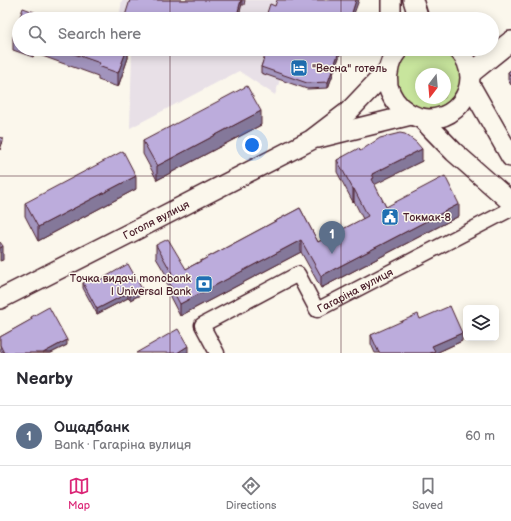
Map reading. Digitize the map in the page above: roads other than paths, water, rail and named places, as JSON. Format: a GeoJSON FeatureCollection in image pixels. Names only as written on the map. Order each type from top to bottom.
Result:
{"type":"FeatureCollection","features":[{"type":"Feature","properties":{"kind":"main road"},"geometry":{"type":"LineString","coordinates":[[391,12],[392,0]]}},
{"type":"Feature","properties":{"kind":"main road"},"geometry":{"type":"LineString","coordinates":[[413,0],[417,12]]}},
{"type":"Feature","properties":{"kind":"main road"},"geometry":{"type":"LineString","coordinates":[[499,38],[511,32]]}},
{"type":"Feature","properties":{"kind":"main road"},"geometry":{"type":"LineString","coordinates":[[499,52],[511,41]]}},
{"type":"Feature","properties":{"kind":"main road"},"geometry":{"type":"LineString","coordinates":[[467,56],[470,80],[511,157]]}},
{"type":"Feature","properties":{"kind":"main road"},"geometry":{"type":"LineString","coordinates":[[470,80],[495,56]]}},
{"type":"Feature","properties":{"kind":"main road"},"geometry":{"type":"LineString","coordinates":[[392,57],[388,81],[390,91],[395,101],[402,109],[416,117],[511,202]]}},
{"type":"Feature","properties":{"kind":"main road","name":"Гоголя вулиця"},"geometry":{"type":"LineString","coordinates":[[0,299],[311,140],[349,111],[392,57]]}},
{"type":"Feature","properties":{"kind":"main road","name":"Гоголя вулиця"},"geometry":{"type":"LineString","coordinates":[[311,140],[416,117],[432,119],[443,117],[452,112],[460,104],[466,95],[470,80]]}},
{"type":"Feature","properties":{"kind":"street","name":"Гагаріна вулиця"},"geometry":{"type":"LineString","coordinates":[[217,353],[202,325],[298,274],[317,310],[511,209]]}},
{"type":"Feature","properties":{"kind":"place","name":"\"Весна\" готель"},"geometry":{"type":"Point","coordinates":[299,68]}},
{"type":"Feature","properties":{"kind":"place","name":"Токмак-8"},"geometry":{"type":"Point","coordinates":[390,217]}},
{"type":"Feature","properties":{"kind":"place","name":"Ощадбанк"},"geometry":{"type":"Point","coordinates":[332,254]}},
{"type":"Feature","properties":{"kind":"place","name":"Точка видачі monobank | Universal Bank"},"geometry":{"type":"Point","coordinates":[204,284]}}]}
